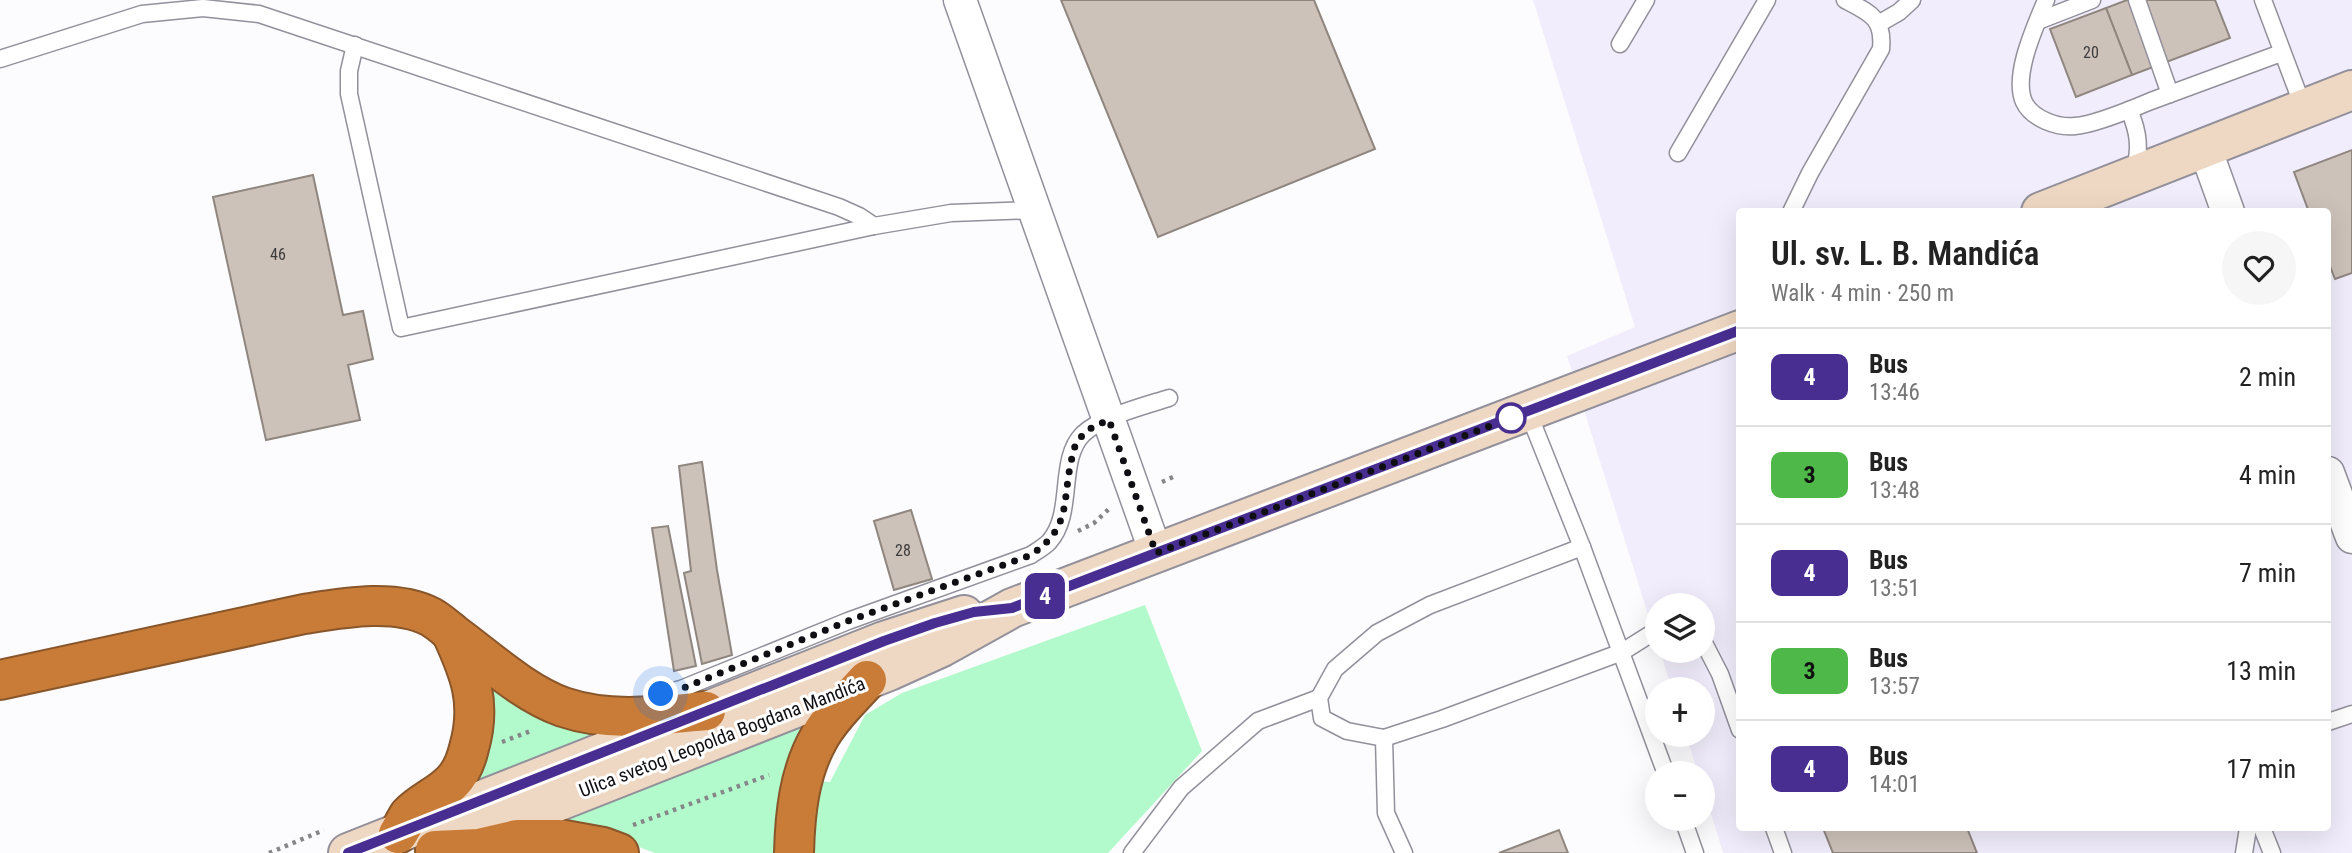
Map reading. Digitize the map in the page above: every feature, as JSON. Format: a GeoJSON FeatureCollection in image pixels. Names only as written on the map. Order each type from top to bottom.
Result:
{"type":"FeatureCollection","features":[{"type":"Feature","properties":{"kind":"highway"},"geometry":{"type":"LineString","coordinates":[[0,680],[304,614],[376,606],[401,609],[429,617],[536,695],[580,712],[612,718],[706,712]]}},
{"type":"Feature","properties":{"kind":"highway"},"geometry":{"type":"LineString","coordinates":[[451,632],[469,669],[476,721],[464,765],[453,781],[410,814],[420,846],[479,848],[517,839],[559,839],[603,847],[619,853]]}},
{"type":"Feature","properties":{"kind":"highway"},"geometry":{"type":"LineString","coordinates":[[794,853],[797,802],[806,768],[819,738],[867,680]]}},
{"type":"Feature","properties":{"kind":"main road"},"geometry":{"type":"LineString","coordinates":[[2050,208],[2352,90]]}},
{"type":"Feature","properties":{"kind":"main road","name":"Ulica svetog Leopolda Bogdana Mandića"},"geometry":{"type":"LineString","coordinates":[[348,853],[420,846],[867,680],[942,647],[1012,608],[1736,332]]}},
{"type":"Feature","properties":{"kind":"main road","name":"Ulica svetog Leopolda Bogdana Mandića"},"geometry":{"type":"LineString","coordinates":[[420,846],[706,712],[935,623],[974,612],[1012,608]]}},
{"type":"Feature","properties":{"kind":"street"},"geometry":{"type":"LineString","coordinates":[[960,0],[1156,553]]}},
{"type":"Feature","properties":{"kind":"street"},"geometry":{"type":"LineString","coordinates":[[2205,148],[2227,208]]}},
{"type":"Feature","properties":{"kind":"street"},"geometry":{"type":"LineString","coordinates":[[2331,481],[2352,537]]}},
{"type":"Feature","properties":{"kind":"lane"},"geometry":{"type":"LineString","coordinates":[[1620,44],[1646,0]]}},
{"type":"Feature","properties":{"kind":"lane"},"geometry":{"type":"LineString","coordinates":[[1678,153],[1767,0]]}},
{"type":"Feature","properties":{"kind":"lane"},"geometry":{"type":"LineString","coordinates":[[1793,208],[1810,173],[1881,50],[1880,23],[1845,0]]}},
{"type":"Feature","properties":{"kind":"lane"},"geometry":{"type":"LineString","coordinates":[[1880,23],[1899,12],[1912,0]]}},
{"type":"Feature","properties":{"kind":"lane"},"geometry":{"type":"LineString","coordinates":[[2046,0],[2026,50],[2021,90],[2025,104],[2039,117],[2056,125],[2076,127],[2281,53]]}},
{"type":"Feature","properties":{"kind":"lane"},"geometry":{"type":"LineString","coordinates":[[2038,21],[2092,0]]}},
{"type":"Feature","properties":{"kind":"lane"},"geometry":{"type":"LineString","coordinates":[[2137,0],[2170,94]]}},
{"type":"Feature","properties":{"kind":"lane"},"geometry":{"type":"LineString","coordinates":[[2263,0],[2304,109]]}},
{"type":"Feature","properties":{"kind":"lane"},"geometry":{"type":"LineString","coordinates":[[0,60],[142,14],[203,8],[259,14],[838,207],[874,226]]}},
{"type":"Feature","properties":{"kind":"lane"},"geometry":{"type":"LineString","coordinates":[[355,45],[349,71],[349,94],[401,328],[874,226],[951,213],[1035,210]]}},
{"type":"Feature","properties":{"kind":"lane"},"geometry":{"type":"LineString","coordinates":[[2129,110],[2138,132],[2137,155],[2132,176]]}},
{"type":"Feature","properties":{"kind":"lane"},"geometry":{"type":"LineString","coordinates":[[661,694],[681,689],[848,621],[1031,555],[1048,543],[1057,531],[1064,511],[1074,448],[1080,437],[1089,429],[1109,420],[1169,398]]}},
{"type":"Feature","properties":{"kind":"lane"},"geometry":{"type":"LineString","coordinates":[[1528,412],[1582,547],[1661,761]]}},
{"type":"Feature","properties":{"kind":"lane"},"geometry":{"type":"LineString","coordinates":[[1582,547],[1430,605],[1377,633],[1335,669],[1319,698],[1322,718],[1347,731],[1384,738],[1622,652],[1645,638]]}},
{"type":"Feature","properties":{"kind":"lane"},"geometry":{"type":"LineString","coordinates":[[1714,663],[1736,719]]}},
{"type":"Feature","properties":{"kind":"lane"},"geometry":{"type":"LineString","coordinates":[[1132,853],[1181,788],[1258,721],[1319,698]]}},
{"type":"Feature","properties":{"kind":"lane"},"geometry":{"type":"LineString","coordinates":[[2331,721],[2352,713]]}},
{"type":"Feature","properties":{"kind":"lane"},"geometry":{"type":"LineString","coordinates":[[1384,738],[1386,813],[1404,853]]}},
{"type":"Feature","properties":{"kind":"lane"},"geometry":{"type":"LineString","coordinates":[[1687,831],[1695,853]]}},
{"type":"Feature","properties":{"kind":"lane"},"geometry":{"type":"LineString","coordinates":[[1775,831],[1783,853]]}},
{"type":"Feature","properties":{"kind":"lane"},"geometry":{"type":"LineString","coordinates":[[2244,853],[2248,831]]}},
{"type":"Feature","properties":{"kind":"lane"},"geometry":{"type":"LineString","coordinates":[[2263,831],[2272,853]]}},
{"type":"Feature","properties":{"kind":"shaded area"},"geometry":{"type":"Polygon","coordinates":[[[1533,0],[2352,0],[2352,853],[1723,853],[1715,827],[1715,761],[1694,761],[1690,747],[1715,747],[1715,677],[1668,677],[1664,663],[1715,663],[1715,593],[1645,593],[1645,605],[1567,356],[1635,327],[1533,0]]]}},
{"type":"Feature","properties":{"kind":"green space"},"geometry":{"type":"Polygon","coordinates":[[[1145,605],[1202,751],[1108,853],[810,853],[819,781],[830,782],[865,715],[902,693],[1145,605]]]}},
{"type":"Feature","properties":{"kind":"green space"},"geometry":{"type":"Polygon","coordinates":[[[481,678],[622,733],[471,786],[481,678]]]}},
{"type":"Feature","properties":{"kind":"green space"},"geometry":{"type":"Polygon","coordinates":[[[813,712],[779,853],[655,853],[545,819],[813,712]]]}},
{"type":"Feature","properties":{"kind":"building"},"geometry":{"type":"Polygon","coordinates":[[[1061,0],[1314,0],[1375,149],[1158,237],[1061,0]]]}},
{"type":"Feature","properties":{"kind":"building"},"geometry":{"type":"Polygon","coordinates":[[[2127,0],[2215,0],[2230,38],[2132,75],[2106,8],[2127,0]]]}},
{"type":"Feature","properties":{"kind":"building"},"geometry":{"type":"Polygon","coordinates":[[[2106,8],[2132,75],[2076,97],[2050,29],[2106,8]]]}},
{"type":"Feature","properties":{"kind":"building"},"geometry":{"type":"Polygon","coordinates":[[[2352,150],[2352,273],[2335,279],[2331,269],[2331,208],[2308,208],[2294,172],[2352,150]]]}},
{"type":"Feature","properties":{"kind":"building"},"geometry":{"type":"Polygon","coordinates":[[[313,175],[343,315],[363,311],[373,359],[348,365],[360,420],[266,440],[213,197],[313,175]]]}},
{"type":"Feature","properties":{"kind":"building"},"geometry":{"type":"Polygon","coordinates":[[[702,462],[732,655],[702,664],[684,573],[691,571],[679,466],[702,462]]]}},
{"type":"Feature","properties":{"kind":"building"},"geometry":{"type":"Polygon","coordinates":[[[911,510],[932,579],[894,590],[874,521],[911,510]]]}},
{"type":"Feature","properties":{"kind":"building"},"geometry":{"type":"Polygon","coordinates":[[[668,526],[696,666],[674,671],[652,528],[668,526]]]}},
{"type":"Feature","properties":{"kind":"building"},"geometry":{"type":"Polygon","coordinates":[[[1559,830],[1568,853],[1499,853],[1559,830]]]}},
{"type":"Feature","properties":{"kind":"building"},"geometry":{"type":"Polygon","coordinates":[[[1824,831],[1968,831],[1977,853],[1833,853],[1824,831]]]}},
{"type":"Feature","properties":{"kind":"bus line","name":"4"},"geometry":{"type":"LineString","coordinates":[[348,853],[884,641],[974,612],[1012,608],[1736,332]]}},
{"type":"Feature","properties":{"kind":"route"},"geometry":{"type":"LineString","coordinates":[[661,694],[681,689],[848,621],[1031,555],[1048,543],[1057,531],[1064,511],[1074,448],[1080,437],[1089,429],[1109,420],[1156,553],[1511,418]]}}]}
